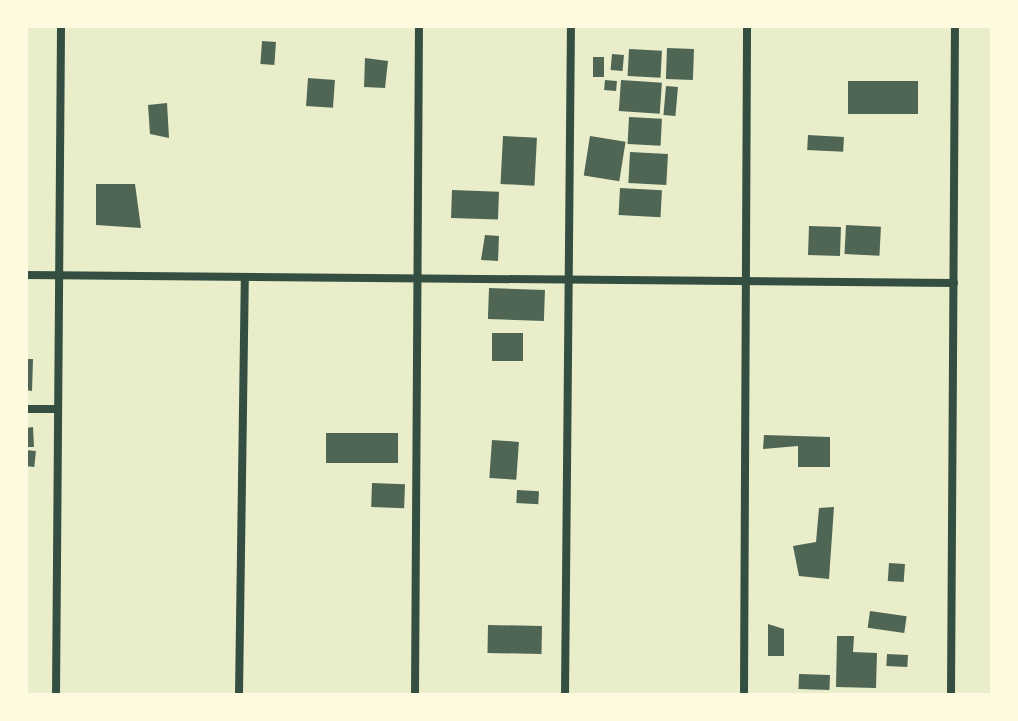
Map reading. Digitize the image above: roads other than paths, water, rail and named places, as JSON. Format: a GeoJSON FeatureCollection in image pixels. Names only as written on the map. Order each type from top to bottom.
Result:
{"type":"FeatureCollection","features":[{"type":"Feature","properties":{"kind":"street"},"geometry":{"type":"LineString","coordinates":[[56,695],[61,26]]}},
{"type":"Feature","properties":{"kind":"street"},"geometry":{"type":"LineString","coordinates":[[415,695],[419,26]]}},
{"type":"Feature","properties":{"kind":"street"},"geometry":{"type":"LineString","coordinates":[[565,695],[571,26]]}},
{"type":"Feature","properties":{"kind":"street"},"geometry":{"type":"LineString","coordinates":[[744,695],[747,26]]}},
{"type":"Feature","properties":{"kind":"street"},"geometry":{"type":"LineString","coordinates":[[951,695],[955,26]]}},
{"type":"Feature","properties":{"kind":"street"},"geometry":{"type":"LineString","coordinates":[[26,275],[954,283]]}},
{"type":"Feature","properties":{"kind":"street"},"geometry":{"type":"LineString","coordinates":[[239,695],[245,277]]}},
{"type":"Feature","properties":{"kind":"street"},"geometry":{"type":"LineString","coordinates":[[26,409],[58,409]]}}]}
